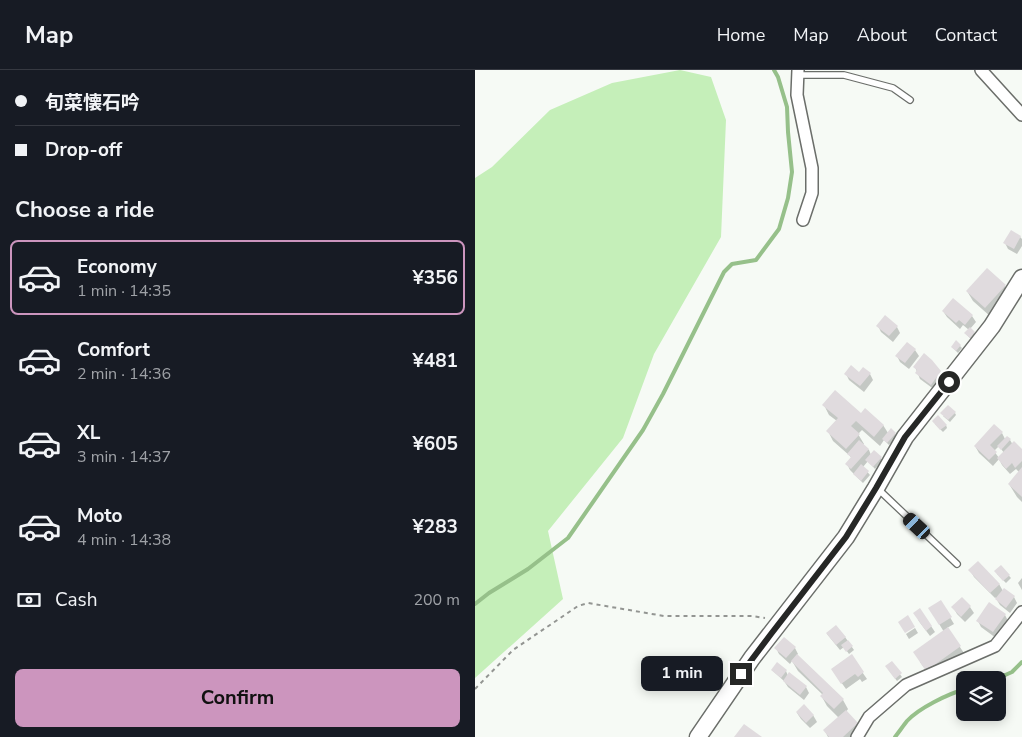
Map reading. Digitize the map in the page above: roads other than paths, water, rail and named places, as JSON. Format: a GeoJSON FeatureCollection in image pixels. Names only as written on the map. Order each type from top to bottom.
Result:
{"type":"FeatureCollection","features":[{"type":"Feature","properties":{"kind":"street"},"geometry":{"type":"LineString","coordinates":[[981,70],[1022,115]]}},
{"type":"Feature","properties":{"kind":"street"},"geometry":{"type":"LineString","coordinates":[[798,73],[797,95],[812,168],[812,193],[803,220]]}},
{"type":"Feature","properties":{"kind":"street"},"geometry":{"type":"LineString","coordinates":[[698,737],[752,658],[846,537],[905,437],[992,326],[1022,278]]}},
{"type":"Feature","properties":{"kind":"street"},"geometry":{"type":"LineString","coordinates":[[857,737],[869,717],[906,685],[995,646],[1022,612]]}},
{"type":"Feature","properties":{"kind":"lane"},"geometry":{"type":"LineString","coordinates":[[798,73],[844,75],[893,88],[910,100]]}},
{"type":"Feature","properties":{"kind":"lane"},"geometry":{"type":"LineString","coordinates":[[876,488],[957,564]]}},
{"type":"Feature","properties":{"kind":"waterway"},"geometry":{"type":"LineString","coordinates":[[475,604],[528,569],[568,538],[643,430],[724,272],[732,264],[756,260],[779,229],[788,198],[792,172],[787,107],[774,70]]}},
{"type":"Feature","properties":{"kind":"waterway"},"geometry":{"type":"LineString","coordinates":[[1006,675],[1012,672],[1022,662]]}},
{"type":"Feature","properties":{"kind":"waterway"},"geometry":{"type":"LineString","coordinates":[[895,737],[912,716],[926,706],[956,692]]}}]}
